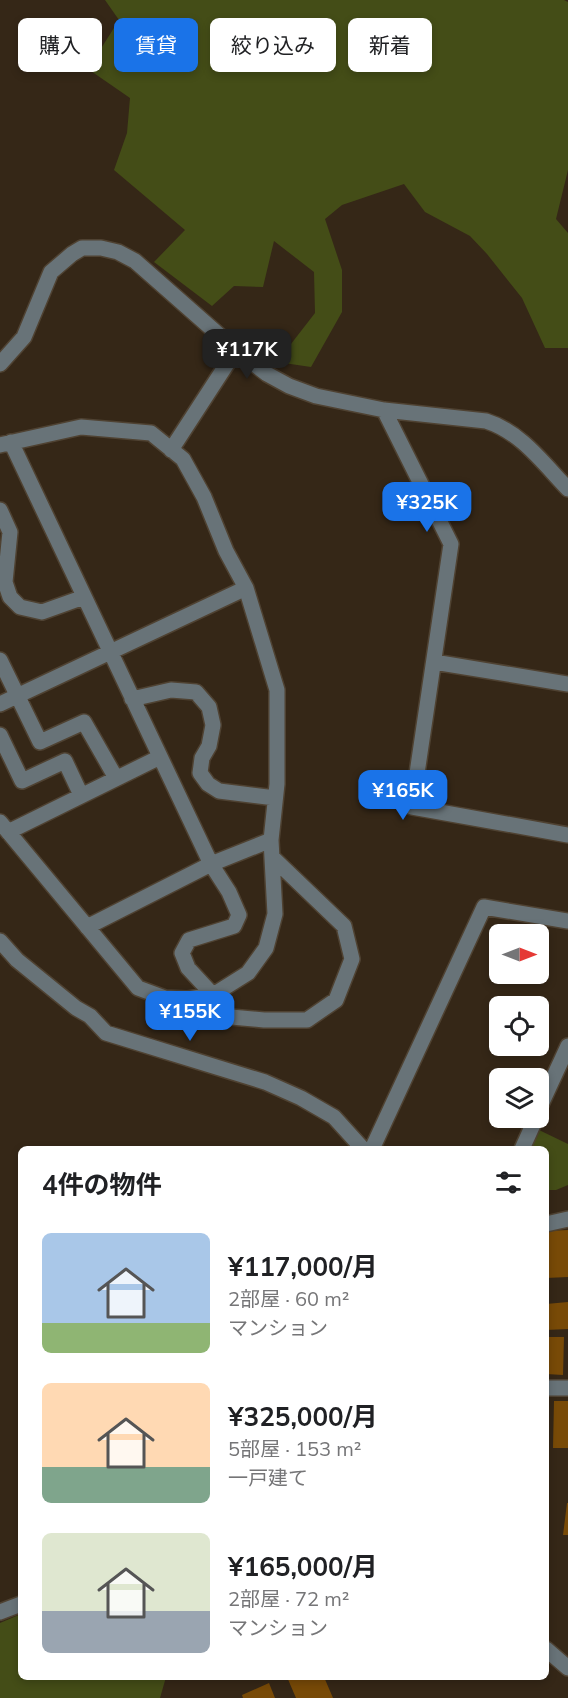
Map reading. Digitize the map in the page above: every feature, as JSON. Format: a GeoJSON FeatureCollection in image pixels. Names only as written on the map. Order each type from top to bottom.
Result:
{"type":"FeatureCollection","features":[{"type":"Feature","properties":{"kind":"street"},"geometry":{"type":"LineString","coordinates":[[0,364],[24,337],[51,273],[82,248],[101,248],[118,252],[135,261],[236,350],[267,374],[289,386],[316,396],[384,410],[486,421],[502,426],[518,436],[568,489]]}},
{"type":"Feature","properties":{"kind":"street"},"geometry":{"type":"LineString","coordinates":[[171,450],[236,350]]}},
{"type":"Feature","properties":{"kind":"street"},"geometry":{"type":"LineString","coordinates":[[384,410],[451,544],[412,807],[568,835]]}},
{"type":"Feature","properties":{"kind":"street"},"geometry":{"type":"LineString","coordinates":[[160,757],[81,795],[4,827],[138,988],[165,998],[188,999],[213,995],[248,973],[266,948],[274,914],[271,840],[275,798],[277,690],[246,588],[226,551],[204,497],[183,459],[151,434],[81,426],[5,443],[84,597],[211,864],[229,892],[239,915],[234,926],[189,940],[182,953],[188,968],[213,995]]}},
{"type":"Feature","properties":{"kind":"street"},"geometry":{"type":"LineString","coordinates":[[0,510],[10,532],[5,582],[10,597],[20,608],[42,612],[84,597]]}},
{"type":"Feature","properties":{"kind":"street"},"geometry":{"type":"LineString","coordinates":[[0,704],[246,588]]}},
{"type":"Feature","properties":{"kind":"street"},"geometry":{"type":"LineString","coordinates":[[0,660],[40,741],[84,722],[116,778]]}},
{"type":"Feature","properties":{"kind":"street"},"geometry":{"type":"LineString","coordinates":[[434,662],[568,684]]}},
{"type":"Feature","properties":{"kind":"street"},"geometry":{"type":"LineString","coordinates":[[132,699],[171,690],[196,692],[209,707],[213,725],[209,746],[202,758],[200,773],[208,784],[219,791],[275,798]]}},
{"type":"Feature","properties":{"kind":"street"},"geometry":{"type":"LineString","coordinates":[[0,735],[22,781],[65,761],[81,795]]}},
{"type":"Feature","properties":{"kind":"street"},"geometry":{"type":"LineString","coordinates":[[87,927],[211,864],[271,840]]}},
{"type":"Feature","properties":{"kind":"street"},"geometry":{"type":"LineString","coordinates":[[188,999],[220,1016],[264,1020],[308,1020],[336,1000],[352,959],[344,926],[272,857]]}},
{"type":"Feature","properties":{"kind":"street"},"geometry":{"type":"LineString","coordinates":[[373,1146],[484,907],[568,921]]}},
{"type":"Feature","properties":{"kind":"street"},"geometry":{"type":"LineString","coordinates":[[0,941],[17,960],[76,1008],[90,1016],[106,1033],[265,1082],[301,1098],[334,1117],[360,1146]]}},
{"type":"Feature","properties":{"kind":"street"},"geometry":{"type":"LineString","coordinates":[[549,1094],[563,1072],[568,1046]]}},
{"type":"Feature","properties":{"kind":"street"},"geometry":{"type":"LineString","coordinates":[[523,1146],[531,1128]]}},
{"type":"Feature","properties":{"kind":"street"},"geometry":{"type":"LineString","coordinates":[[549,1223],[568,1219]]}},
{"type":"Feature","properties":{"kind":"street"},"geometry":{"type":"LineString","coordinates":[[549,1388],[568,1388]]}},
{"type":"Feature","properties":{"kind":"street"},"geometry":{"type":"LineString","coordinates":[[0,1612],[18,1605]]}},
{"type":"Feature","properties":{"kind":"street"},"geometry":{"type":"LineString","coordinates":[[549,1651],[568,1668]]}},
{"type":"Feature","properties":{"kind":"green space"},"geometry":{"type":"Polygon","coordinates":[[[105,0],[564,0],[568,2],[568,170],[556,219],[568,233],[568,348],[545,348],[522,298],[487,254],[470,236],[425,212],[404,184],[342,205],[325,219],[342,270],[342,312],[311,367],[277,362],[315,313],[314,272],[274,241],[263,287],[234,286],[212,306],[154,262],[185,230],[114,170],[127,133],[130,98],[92,72],[102,72],[102,47],[114,28],[114,72],[198,72],[198,18],[118,18],[105,0]]]}},
{"type":"Feature","properties":{"kind":"green space"},"geometry":{"type":"Polygon","coordinates":[[[539,1130],[568,1144],[568,1185],[549,1190],[549,1146],[532,1146],[539,1130]]]}},
{"type":"Feature","properties":{"kind":"green space"},"geometry":{"type":"Polygon","coordinates":[[[18,1615],[18,1680],[165,1680],[160,1698],[0,1698],[0,1623],[18,1615]]]}},
{"type":"Feature","properties":{"kind":"building"},"geometry":{"type":"Polygon","coordinates":[[[568,1230],[568,1277],[549,1278],[549,1231],[568,1230]]]}},
{"type":"Feature","properties":{"kind":"building"},"geometry":{"type":"Polygon","coordinates":[[[568,1302],[568,1329],[549,1330],[549,1304],[568,1302]]]}},
{"type":"Feature","properties":{"kind":"building"},"geometry":{"type":"Polygon","coordinates":[[[549,1337],[564,1337],[563,1375],[549,1374],[549,1337]]]}},
{"type":"Feature","properties":{"kind":"building"},"geometry":{"type":"Polygon","coordinates":[[[554,1401],[568,1401],[568,1448],[553,1448],[554,1401]]]}},
{"type":"Feature","properties":{"kind":"building"},"geometry":{"type":"Polygon","coordinates":[[[567,1503],[568,1535],[563,1535],[567,1503]]]}},
{"type":"Feature","properties":{"kind":"building"},"geometry":{"type":"Polygon","coordinates":[[[288,1680],[325,1680],[333,1698],[296,1698],[288,1680]]]}},
{"type":"Feature","properties":{"kind":"building"},"geometry":{"type":"Polygon","coordinates":[[[269,1683],[275,1698],[243,1698],[242,1695],[269,1683]]]}}]}
